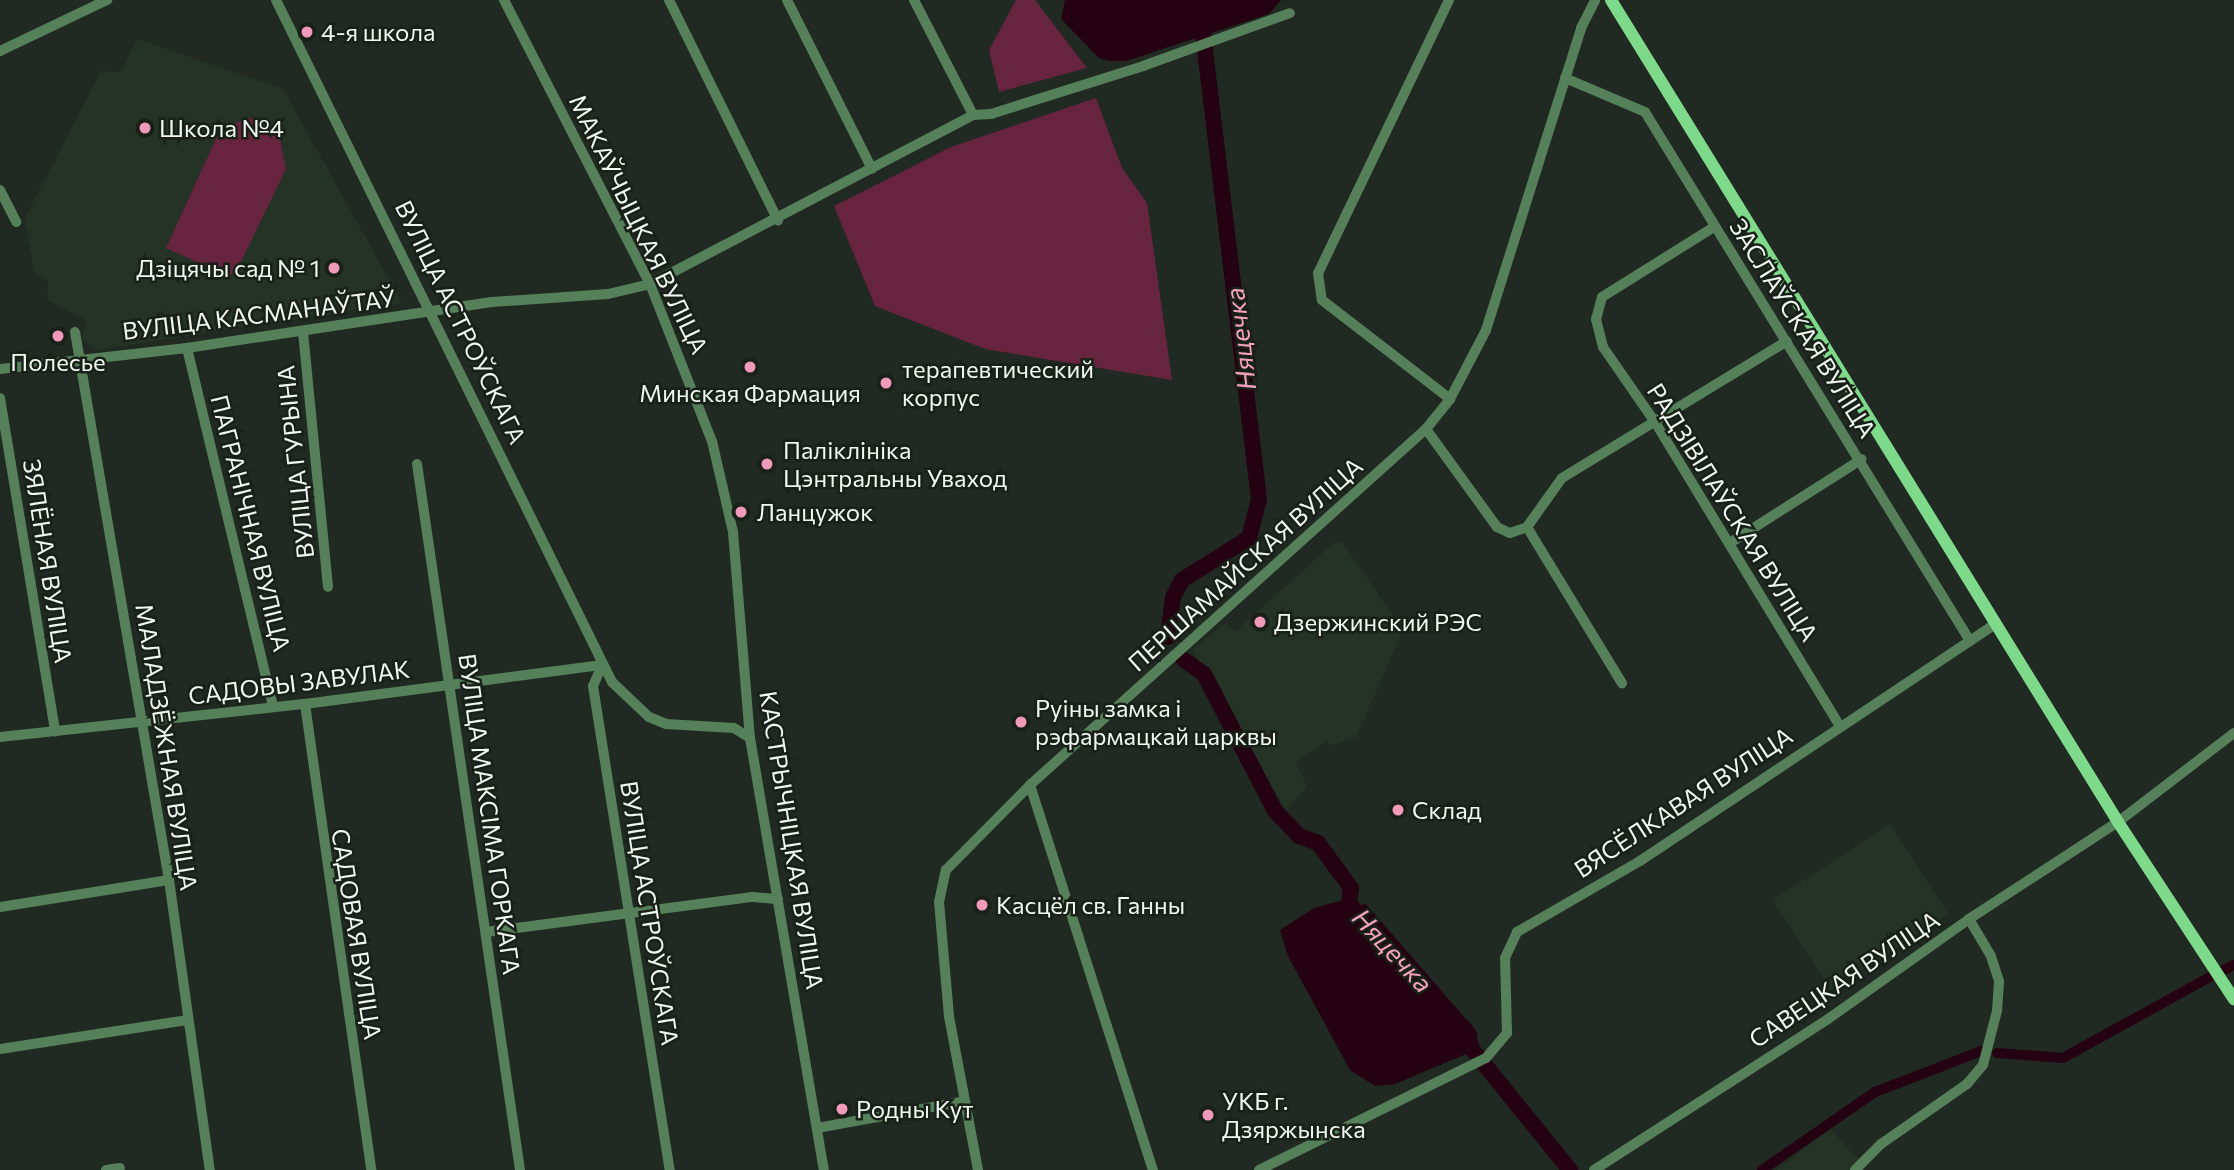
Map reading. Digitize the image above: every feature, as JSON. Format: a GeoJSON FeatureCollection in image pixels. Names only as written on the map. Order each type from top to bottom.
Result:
{"type":"FeatureCollection","features":[{"type":"Feature","properties":{"kind":"main road"},"geometry":{"type":"LineString","coordinates":[[1611,0],[2118,822],[2234,999]]}},
{"type":"Feature","properties":{"kind":"street"},"geometry":{"type":"LineString","coordinates":[[0,51],[107,0]]}},
{"type":"Feature","properties":{"kind":"street","name":"ВУЛІЦА АСТРОЎСКАГА"},"geometry":{"type":"LineString","coordinates":[[276,0],[433,314],[603,665],[629,700],[649,717],[680,727],[734,728],[750,738]]}},
{"type":"Feature","properties":{"kind":"street","name":"МАКАЎЧЫЦКАЯ ВУЛІЦА"},"geometry":{"type":"LineString","coordinates":[[504,0],[650,284],[699,401],[730,515]]}},
{"type":"Feature","properties":{"kind":"street"},"geometry":{"type":"LineString","coordinates":[[669,0],[778,221]]}},
{"type":"Feature","properties":{"kind":"street"},"geometry":{"type":"LineString","coordinates":[[787,0],[872,169]]}},
{"type":"Feature","properties":{"kind":"street"},"geometry":{"type":"LineString","coordinates":[[914,0],[973,115]]}},
{"type":"Feature","properties":{"kind":"street"},"geometry":{"type":"LineString","coordinates":[[1449,0],[1318,273],[1322,300],[1450,399]]}},
{"type":"Feature","properties":{"kind":"street","name":"ПЕРШАМАЙСКАЯ ВУЛІЦА"},"geometry":{"type":"LineString","coordinates":[[978,1170],[949,1016],[941,887],[946,870],[964,848],[1030,785],[1426,429],[1450,399],[1486,330],[1565,78],[1595,0]]}},
{"type":"Feature","properties":{"kind":"street","name":"ВУЛІЦА КАСМАНАЎТАЎ"},"geometry":{"type":"LineString","coordinates":[[0,369],[80,357],[187,348],[433,314],[505,301],[608,293],[650,284],[778,221],[973,115],[991,114],[1196,49],[1290,13]]}},
{"type":"Feature","properties":{"kind":"street","name":"ЗАСЛАЎСКАЯ ВУЛІЦА"},"geometry":{"type":"LineString","coordinates":[[1565,78],[1646,112],[1714,227],[1862,458],[1970,641]]}},
{"type":"Feature","properties":{"kind":"street"},"geometry":{"type":"LineString","coordinates":[[0,190],[16,222]]}},
{"type":"Feature","properties":{"kind":"street","name":"РАДЗІВІЛАЎСКАЯ ВУЛІЦА"},"geometry":{"type":"LineString","coordinates":[[1714,227],[1602,297],[1596,320],[1603,346],[1655,422],[1839,725]]}},
{"type":"Feature","properties":{"kind":"street","name":"МАЛАДЗЁЖНАЯ ВУЛІЦА"},"geometry":{"type":"LineString","coordinates":[[75,332],[169,880],[210,1170]]}},
{"type":"Feature","properties":{"kind":"street","name":"ВУЛІЦА ГУРЫНА"},"geometry":{"type":"LineString","coordinates":[[303,332],[328,587]]}},
{"type":"Feature","properties":{"kind":"street"},"geometry":{"type":"LineString","coordinates":[[1426,429],[1504,533],[1527,527],[1562,478],[1787,341]]}},
{"type":"Feature","properties":{"kind":"street","name":"ПАГРАНІЧНАЯ ВУЛІЦА"},"geometry":{"type":"LineString","coordinates":[[187,348],[273,707]]}},
{"type":"Feature","properties":{"kind":"street","name":"ЗЯЛЁНАЯ ВУЛІЦА"},"geometry":{"type":"LineString","coordinates":[[0,398],[55,731]]}},
{"type":"Feature","properties":{"kind":"street"},"geometry":{"type":"LineString","coordinates":[[1730,543],[1862,458]]}},
{"type":"Feature","properties":{"kind":"street","name":"ВУЛІЦА МАКСІМА ГОРКАГА"},"geometry":{"type":"LineString","coordinates":[[417,464],[520,1170]]}},
{"type":"Feature","properties":{"kind":"street","name":"КАСТРЫЧНІЦКАЯ ВУЛІЦА"},"geometry":{"type":"LineString","coordinates":[[730,515],[750,738],[824,1170]]}},
{"type":"Feature","properties":{"kind":"street"},"geometry":{"type":"LineString","coordinates":[[1527,527],[1622,683]]}},
{"type":"Feature","properties":{"kind":"street","name":"ВЯСЁЛКАВАЯ ВУЛІЦА"},"geometry":{"type":"LineString","coordinates":[[1259,1170],[1459,1074],[1499,1045],[1507,1033],[1505,958],[1517,932],[1640,861],[1839,725],[1996,624]]}},
{"type":"Feature","properties":{"kind":"street","name":"ВУЛІЦА АСТРОЎСКАГА"},"geometry":{"type":"LineString","coordinates":[[603,665],[593,685],[670,1170]]}},
{"type":"Feature","properties":{"kind":"street","name":"САДОВЫ ЗАВУЛАК"},"geometry":{"type":"LineString","coordinates":[[0,737],[304,704],[603,665]]}},
{"type":"Feature","properties":{"kind":"street","name":"САДОВАЯ ВУЛІЦА"},"geometry":{"type":"LineString","coordinates":[[304,704],[371,1170]]}},
{"type":"Feature","properties":{"kind":"street","name":"САВЕЦКАЯ ВУЛІЦА"},"geometry":{"type":"LineString","coordinates":[[1594,1170],[1839,1012],[1969,919],[2118,822],[2234,733]]}},
{"type":"Feature","properties":{"kind":"street"},"geometry":{"type":"LineString","coordinates":[[1030,785],[1153,1170]]}},
{"type":"Feature","properties":{"kind":"street"},"geometry":{"type":"LineString","coordinates":[[0,907],[169,880]]}},
{"type":"Feature","properties":{"kind":"street"},"geometry":{"type":"LineString","coordinates":[[486,932],[629,911],[752,897],[778,899]]}},
{"type":"Feature","properties":{"kind":"street"},"geometry":{"type":"LineString","coordinates":[[1859,1168],[1967,1084],[1983,1065],[1997,1011],[1999,981],[1991,956],[1969,919]]}},
{"type":"Feature","properties":{"kind":"street"},"geometry":{"type":"LineString","coordinates":[[0,1049],[187,1020]]}},
{"type":"Feature","properties":{"kind":"street"},"geometry":{"type":"LineString","coordinates":[[817,1128],[965,1101]]}},
{"type":"Feature","properties":{"kind":"street"},"geometry":{"type":"LineString","coordinates":[[106,1170],[120,1168]]}},
{"type":"Feature","properties":{"kind":"shaded area"},"geometry":{"type":"Polygon","coordinates":[[[1016,0],[1035,0],[1087,68],[999,92],[989,50],[1016,0]]]}},
{"type":"Feature","properties":{"kind":"shaded area"},"geometry":{"type":"Polygon","coordinates":[[[137,39],[283,89],[402,303],[96,350],[82,339],[86,320],[47,300],[48,280],[34,272],[25,218],[101,71],[121,72],[137,39]]]}},
{"type":"Feature","properties":{"kind":"shaded area"},"geometry":{"type":"Polygon","coordinates":[[[1096,98],[1122,168],[1147,203],[1172,380],[985,349],[875,306],[834,206],[951,147],[1096,98]]]}},
{"type":"Feature","properties":{"kind":"shaded area"},"geometry":{"type":"Polygon","coordinates":[[[250,118],[261,120],[279,135],[286,169],[238,268],[229,277],[166,248],[221,128],[250,118]]]}},
{"type":"Feature","properties":{"kind":"shaded area"},"geometry":{"type":"Polygon","coordinates":[[[1335,542],[1342,542],[1403,630],[1356,737],[1330,746],[1327,741],[1296,762],[1307,787],[1286,810],[1192,650],[1226,623],[1235,632],[1335,542]]]}},
{"type":"Feature","properties":{"kind":"shaded area"},"geometry":{"type":"Polygon","coordinates":[[[1890,824],[1948,914],[1831,990],[1773,900],[1890,824]]]}},
{"type":"Feature","properties":{"kind":"shaded area"},"geometry":{"type":"Polygon","coordinates":[[[1830,1129],[1859,1160],[1850,1170],[1776,1170],[1830,1129]]]}},
{"type":"Feature","properties":{"kind":"water"},"geometry":{"type":"Polygon","coordinates":[[[1065,0],[1281,0],[1269,14],[1126,61],[1109,61],[1099,58],[1061,19],[1065,0]]]}},
{"type":"Feature","properties":{"kind":"water"},"geometry":{"type":"Polygon","coordinates":[[[1340,901],[1352,907],[1366,904],[1478,1033],[1471,1052],[1395,1084],[1375,1086],[1350,1070],[1288,956],[1280,930],[1314,908],[1340,901]]]}},
{"type":"Feature","properties":{"kind":"waterway","name":"Няцечка"},"geometry":{"type":"LineString","coordinates":[[1168,637],[1173,597],[1182,580],[1249,538],[1259,499],[1199,0]]}},
{"type":"Feature","properties":{"kind":"waterway","name":"Няцечка"},"geometry":{"type":"LineString","coordinates":[[1184,660],[1204,674],[1275,811],[1299,836],[1318,843],[1351,888],[1349,904],[1365,921]]}},
{"type":"Feature","properties":{"kind":"waterway"},"geometry":{"type":"LineString","coordinates":[[2224,970],[2234,965]]}},
{"type":"Feature","properties":{"kind":"waterway"},"geometry":{"type":"LineString","coordinates":[[1997,1053],[2063,1058],[2210,977]]}},
{"type":"Feature","properties":{"kind":"waterway","name":"Няцечка"},"geometry":{"type":"LineString","coordinates":[[1466,1030],[1472,1049],[1570,1170]]}},
{"type":"Feature","properties":{"kind":"waterway"},"geometry":{"type":"LineString","coordinates":[[1762,1170],[1875,1092],[1981,1051]]}},
{"type":"Feature","properties":{"kind":"place","name":"4-я школа"},"geometry":{"type":"Point","coordinates":[307,32]}},
{"type":"Feature","properties":{"kind":"place","name":"Школа №4"},"geometry":{"type":"Point","coordinates":[145,128]}},
{"type":"Feature","properties":{"kind":"place","name":"Дзіцячы сад № 1"},"geometry":{"type":"Point","coordinates":[334,268]}},
{"type":"Feature","properties":{"kind":"place","name":"Полесье"},"geometry":{"type":"Point","coordinates":[58,336]}},
{"type":"Feature","properties":{"kind":"place","name":"Минская Фармация"},"geometry":{"type":"Point","coordinates":[750,367]}},
{"type":"Feature","properties":{"kind":"place","name":"терапевтический корпус"},"geometry":{"type":"Point","coordinates":[886,383]}},
{"type":"Feature","properties":{"kind":"place","name":"Паліклініка Цэнтральны Уваход"},"geometry":{"type":"Point","coordinates":[767,464]}},
{"type":"Feature","properties":{"kind":"place","name":"Ланцужок"},"geometry":{"type":"Point","coordinates":[741,512]}},
{"type":"Feature","properties":{"kind":"place","name":"Дзержинский РЭС"},"geometry":{"type":"Point","coordinates":[1260,622]}},
{"type":"Feature","properties":{"kind":"place","name":"Руіны замка і рэфармацкай царквы"},"geometry":{"type":"Point","coordinates":[1021,722]}},
{"type":"Feature","properties":{"kind":"place","name":"Склад"},"geometry":{"type":"Point","coordinates":[1398,810]}},
{"type":"Feature","properties":{"kind":"place","name":"Касцёл св. Ганны"},"geometry":{"type":"Point","coordinates":[982,905]}},
{"type":"Feature","properties":{"kind":"place","name":"Родны Кут"},"geometry":{"type":"Point","coordinates":[842,1109]}},
{"type":"Feature","properties":{"kind":"place","name":"УКБ г. Дзяржынска"},"geometry":{"type":"Point","coordinates":[1208,1115]}}]}
